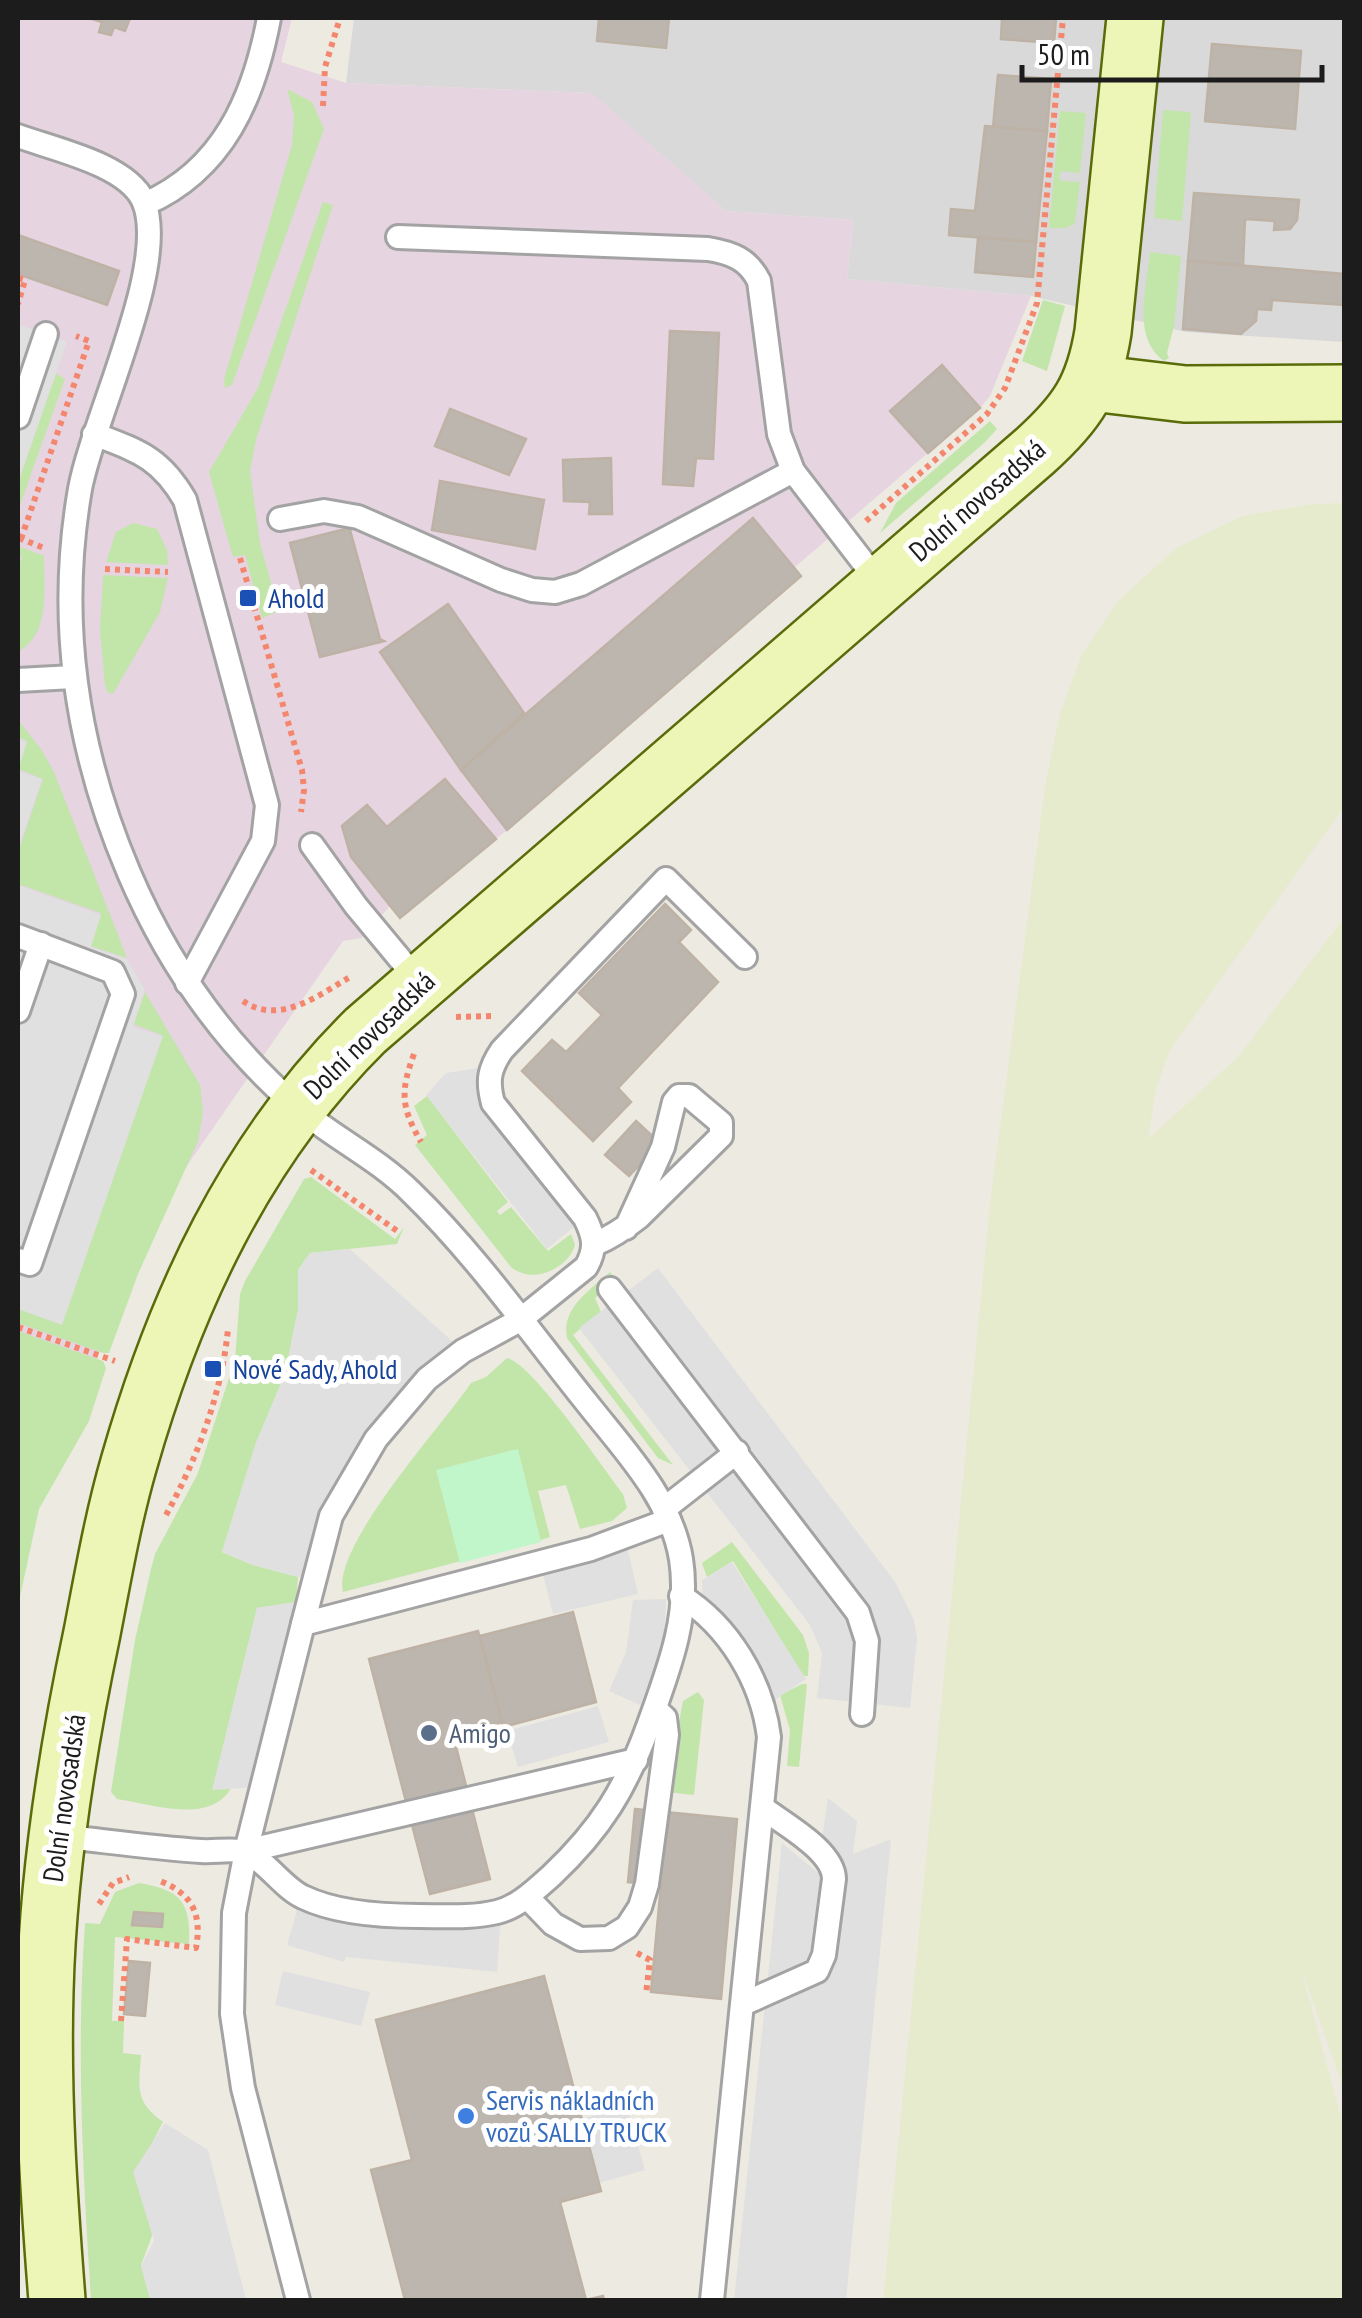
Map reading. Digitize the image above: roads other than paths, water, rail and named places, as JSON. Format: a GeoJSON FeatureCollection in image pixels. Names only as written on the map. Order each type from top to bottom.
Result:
{"type":"FeatureCollection","features":[{"type":"Feature","properties":{"kind":"main road","name":"Dolní novosadská"},"geometry":{"type":"LineString","coordinates":[[57,2300],[45,1992],[58,1836],[75,1712],[129,1463],[162,1366],[212,1243],[261,1156],[331,1065],[435,1001],[880,584],[1064,424],[1092,382],[1103,332],[1135,18]]}},
{"type":"Feature","properties":{"kind":"main road"},"geometry":{"type":"LineString","coordinates":[[1092,382],[1185,394],[1344,394]]}},
{"type":"Feature","properties":{"kind":"lane"},"geometry":{"type":"LineString","coordinates":[[145,204],[189,180],[223,142],[248,95],[269,18]]}},
{"type":"Feature","properties":{"kind":"lane"},"geometry":{"type":"LineString","coordinates":[[18,136],[110,169],[128,180],[145,204],[151,228],[148,264],[80,490],[70,605],[73,677],[88,750],[115,840],[151,921],[187,983],[216,1022],[296,1106],[408,1188],[520,1320],[641,1472],[666,1515],[681,1559],[682,1596],[674,1652],[636,1760],[595,1832],[527,1897],[501,1912],[450,1916],[353,1910],[301,1896],[246,1852]]}},
{"type":"Feature","properties":{"kind":"lane"},"geometry":{"type":"LineString","coordinates":[[398,236],[708,249],[742,258],[759,281],[779,434],[793,471],[880,584]]}},
{"type":"Feature","properties":{"kind":"lane"},"geometry":{"type":"LineString","coordinates":[[18,417],[46,334]]}},
{"type":"Feature","properties":{"kind":"lane"},"geometry":{"type":"LineString","coordinates":[[94,434],[158,462],[185,500],[268,805],[263,841],[187,983]]}},
{"type":"Feature","properties":{"kind":"lane"},"geometry":{"type":"LineString","coordinates":[[280,519],[324,511],[358,517],[500,580],[555,592],[581,584],[793,471]]}},
{"type":"Feature","properties":{"kind":"lane"},"geometry":{"type":"LineString","coordinates":[[18,680],[73,677]]}},
{"type":"Feature","properties":{"kind":"lane"},"geometry":{"type":"LineString","coordinates":[[312,845],[356,906],[435,1001]]}},
{"type":"Feature","properties":{"kind":"lane"},"geometry":{"type":"LineString","coordinates":[[298,2300],[244,2088],[232,2014],[234,1912],[331,1516],[376,1439],[427,1379],[463,1351],[520,1320],[594,1255],[584,1218],[493,1102],[488,1084],[492,1066],[523,1028],[666,879],[745,957]]}},
{"type":"Feature","properties":{"kind":"lane"},"geometry":{"type":"LineString","coordinates":[[18,936],[113,972],[124,994],[30,1264],[18,1260]]}},
{"type":"Feature","properties":{"kind":"lane"},"geometry":{"type":"LineString","coordinates":[[18,1010],[41,944]]}},
{"type":"Feature","properties":{"kind":"lane"},"geometry":{"type":"LineString","coordinates":[[594,1244],[626,1228],[721,1136],[721,1122],[690,1096],[680,1096],[674,1102],[662,1147],[626,1228]]}},
{"type":"Feature","properties":{"kind":"lane"},"geometry":{"type":"LineString","coordinates":[[610,1289],[858,1613],[867,1641],[862,1714]]}},
{"type":"Feature","properties":{"kind":"lane"},"geometry":{"type":"LineString","coordinates":[[303,1624],[591,1549],[666,1515],[736,1452]]}},
{"type":"Feature","properties":{"kind":"lane"},"geometry":{"type":"LineString","coordinates":[[682,1596],[720,1626],[760,1698],[769,1737],[712,2300]]}},
{"type":"Feature","properties":{"kind":"lane"},"geometry":{"type":"LineString","coordinates":[[527,1897],[553,1924],[580,1939],[609,1938],[627,1927],[634,1917],[650,1866],[667,1735],[665,1718],[655,1709]]}},
{"type":"Feature","properties":{"kind":"lane"},"geometry":{"type":"LineString","coordinates":[[58,1836],[205,1852],[246,1852],[636,1760]]}},
{"type":"Feature","properties":{"kind":"lane"},"geometry":{"type":"LineString","coordinates":[[743,2004],[817,1971],[824,1955],[834,1879],[826,1855],[763,1808]]}},
{"type":"Feature","properties":{"kind":"place","name":"Ahold"},"geometry":{"type":"Point","coordinates":[248,598]}},
{"type":"Feature","properties":{"kind":"place","name":"Nové Sady, Ahold"},"geometry":{"type":"Point","coordinates":[213,1369]}},
{"type":"Feature","properties":{"kind":"place","name":"Amigo"},"geometry":{"type":"Point","coordinates":[429,1733]}},
{"type":"Feature","properties":{"kind":"place","name":"Servis nákladních vozů SALLY TRUCK"},"geometry":{"type":"Point","coordinates":[466,2116]}}]}
